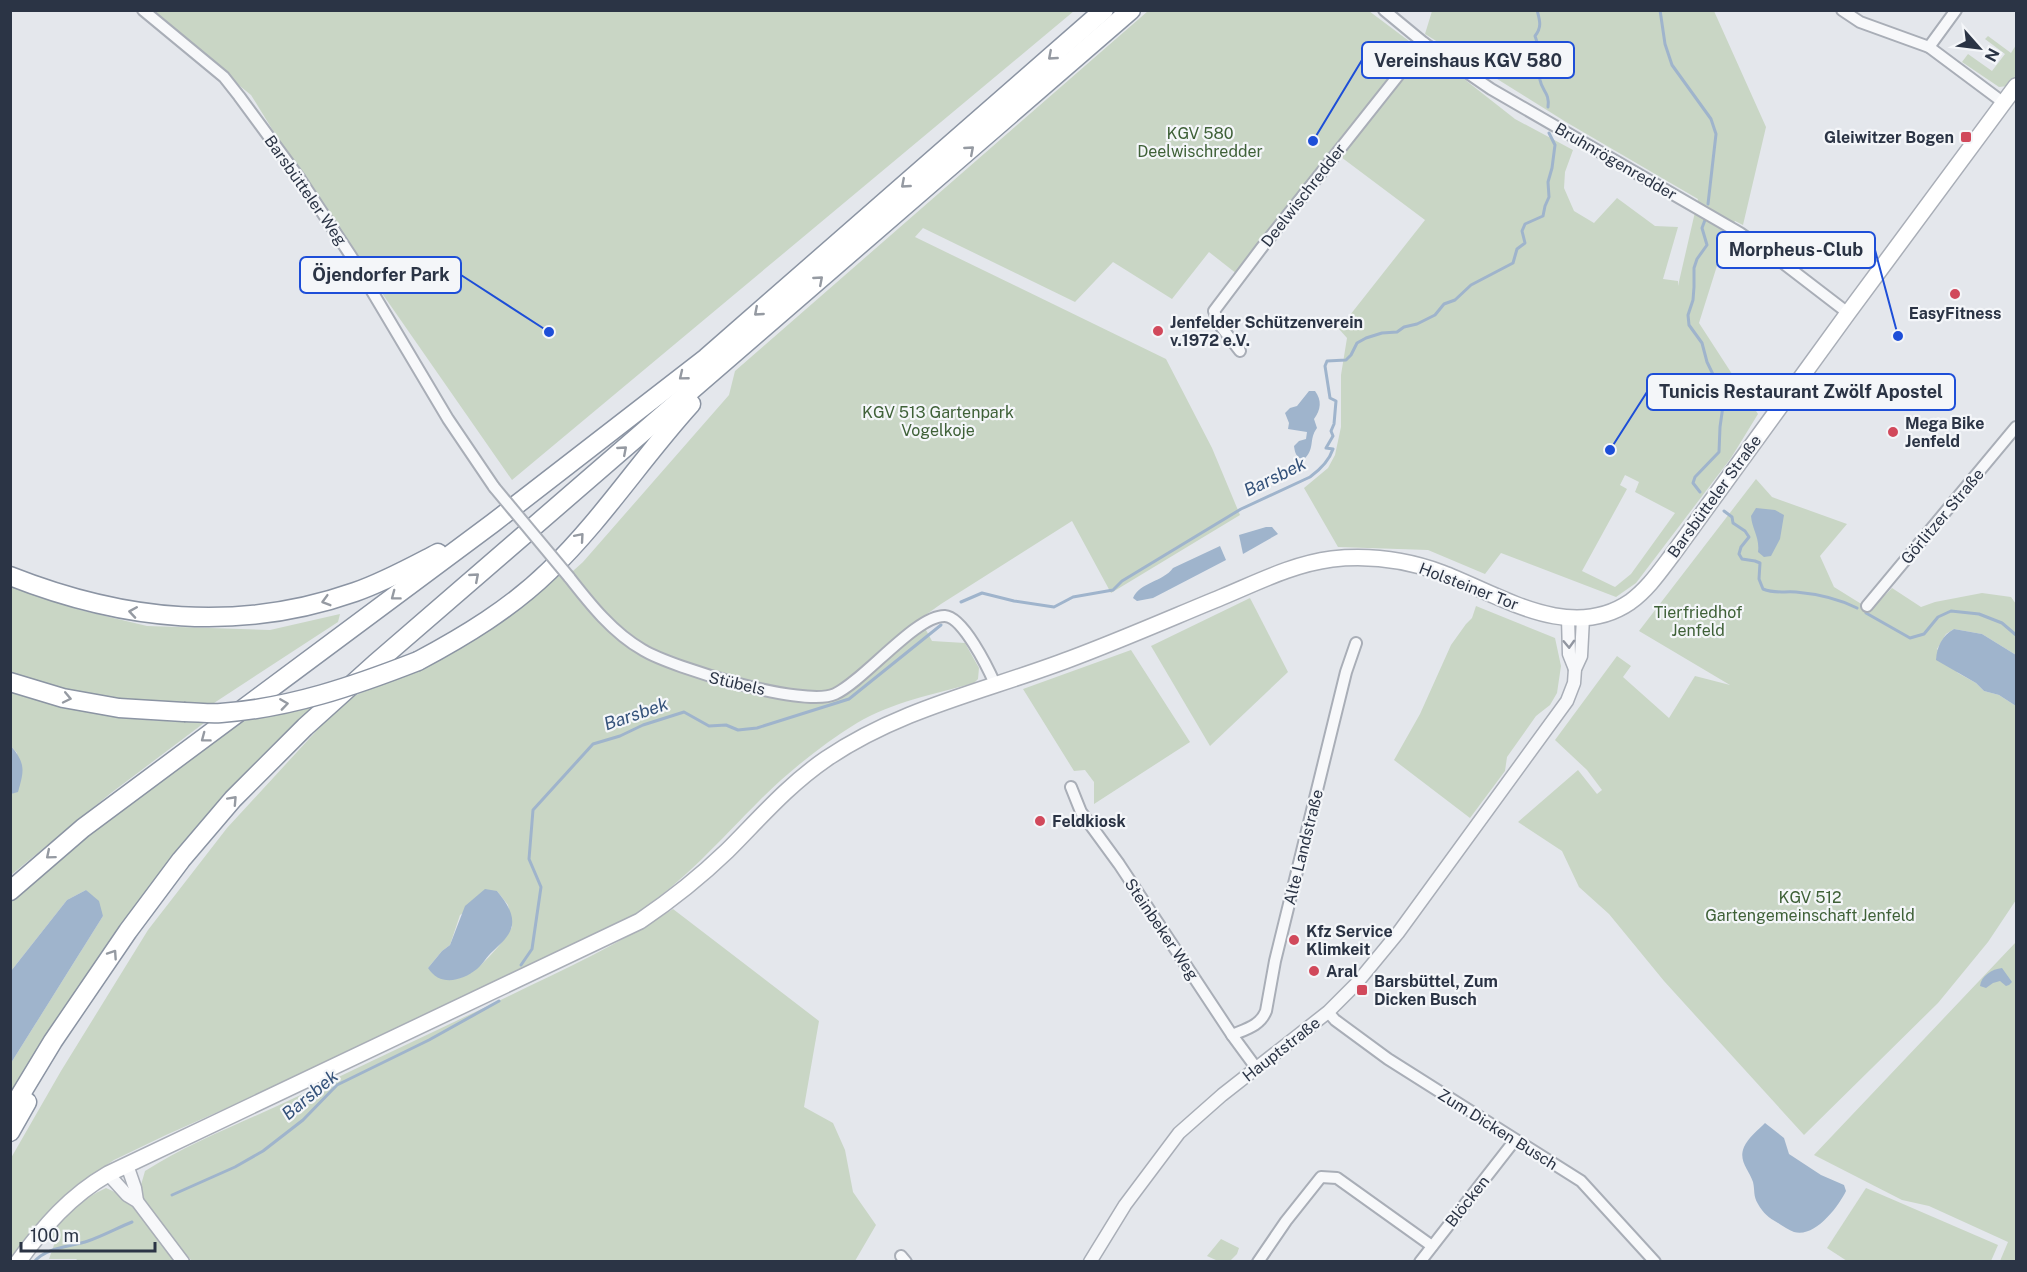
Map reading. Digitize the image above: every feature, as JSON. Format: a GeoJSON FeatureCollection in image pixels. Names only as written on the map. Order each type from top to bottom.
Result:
{"type":"FeatureCollection","features":[{"type":"Feature","properties":{"kind":"highway"},"geometry":{"type":"LineString","coordinates":[[10,891],[83,828],[493,524],[706,358],[1104,10]]}},
{"type":"Feature","properties":{"kind":"highway"},"geometry":{"type":"LineString","coordinates":[[10,1112],[54,1041],[128,931],[181,860],[234,799],[305,727],[1131,10]]}},
{"type":"Feature","properties":{"kind":"highway"},"geometry":{"type":"LineString","coordinates":[[10,682],[63,698],[119,708],[220,713],[299,702],[366,681],[418,661],[454,641],[509,605],[548,572],[601,514],[674,423],[759,332]]}},
{"type":"Feature","properties":{"kind":"highway"},"geometry":{"type":"LineString","coordinates":[[10,576],[79,601],[142,613],[209,618],[258,614],[311,605],[389,579],[493,524]]}},
{"type":"Feature","properties":{"kind":"highway"},"geometry":{"type":"LineString","coordinates":[[10,1132],[60,1045],[81,1003]]}},
{"type":"Feature","properties":{"kind":"main road","name":"Barsbütteler Straße"},"geometry":{"type":"LineString","coordinates":[[1576,618],[1602,615],[1621,607],[1632,601],[1653,580],[2016,86]]}},
{"type":"Feature","properties":{"kind":"main road","name":"Holsteiner Tor"},"geometry":{"type":"LineString","coordinates":[[18,1262],[40,1233],[69,1202],[108,1174],[640,921],[678,895],[708,869],[769,807],[808,772],[863,736],[901,718],[1068,660],[1286,570],[1334,559],[1380,558],[1407,563],[1440,572],[1530,609],[1576,618]]}},
{"type":"Feature","properties":{"kind":"street","name":"Barsbütteler Weg"},"geometry":{"type":"LineString","coordinates":[[143,10],[232,86],[300,179],[351,256],[448,419],[494,487]]}},
{"type":"Feature","properties":{"kind":"street","name":"Bruhnrögenredder"},"geometry":{"type":"LineString","coordinates":[[1384,10],[1424,43],[1491,89],[1740,233],[1848,312]]}},
{"type":"Feature","properties":{"kind":"street"},"geometry":{"type":"LineString","coordinates":[[1842,10],[1860,22],[1929,47],[2004,103]]}},
{"type":"Feature","properties":{"kind":"street"},"geometry":{"type":"LineString","coordinates":[[1929,47],[1956,10]]}},
{"type":"Feature","properties":{"kind":"street","name":"Deelwischredder"},"geometry":{"type":"LineString","coordinates":[[1240,351],[1219,324],[1214,311],[1424,43]]}},
{"type":"Feature","properties":{"kind":"street","name":"Görlitzer Straße"},"geometry":{"type":"LineString","coordinates":[[1866,606],[2016,427]]}},
{"type":"Feature","properties":{"kind":"street","name":"Stübels"},"geometry":{"type":"LineString","coordinates":[[494,487],[569,578],[620,634],[665,661],[708,676],[775,692],[810,697],[834,694],[851,684],[921,625],[935,617],[948,616],[959,623],[983,659],[995,684]]}},
{"type":"Feature","properties":{"kind":"street","name":"Hauptstraße"},"geometry":{"type":"LineString","coordinates":[[1090,1262],[1125,1205],[1179,1133],[1222,1095],[1328,1012],[1356,984],[1398,933],[1568,701],[1574,683],[1575,669],[1581,656],[1576,618]]}},
{"type":"Feature","properties":{"kind":"street","name":"Alte Landstraße"},"geometry":{"type":"LineString","coordinates":[[1232,1035],[1258,1024],[1266,1011],[1280,941],[1346,672],[1356,643]]}},
{"type":"Feature","properties":{"kind":"street","name":"Steinbeker Weg"},"geometry":{"type":"LineString","coordinates":[[1071,787],[1081,812],[1119,864],[1257,1069]]}},
{"type":"Feature","properties":{"kind":"street","name":"Zum Dicken Busch"},"geometry":{"type":"LineString","coordinates":[[1328,1012],[1335,1020],[1388,1059],[1581,1181],[1655,1262]]}},
{"type":"Feature","properties":{"kind":"street","name":"Blöcken"},"geometry":{"type":"LineString","coordinates":[[1420,1262],[1515,1140]]}},
{"type":"Feature","properties":{"kind":"street"},"geometry":{"type":"LineString","coordinates":[[127,1165],[137,1201]]}},
{"type":"Feature","properties":{"kind":"street"},"geometry":{"type":"LineString","coordinates":[[108,1174],[137,1201],[183,1262]]}},
{"type":"Feature","properties":{"kind":"street"},"geometry":{"type":"LineString","coordinates":[[1258,1262],[1286,1221],[1321,1177],[1337,1178],[1432,1246]]}},
{"type":"Feature","properties":{"kind":"green space"},"geometry":{"type":"Polygon","coordinates":[[[147,11],[1074,11],[512,480],[306,184],[251,95],[147,11]]]}},
{"type":"Feature","properties":{"kind":"green space"},"geometry":{"type":"Polygon","coordinates":[[[1148,11],[1369,11],[1459,75],[1515,119],[1573,150],[1565,172],[1564,188],[1574,211],[1594,223],[1617,198],[1655,226],[1678,227],[1663,279],[1678,281],[1678,286],[1698,199],[1566,122],[1425,34],[1432,11],[1714,11],[1766,127],[1743,225],[1735,221],[1727,234],[1699,323],[1758,414],[1731,458],[1636,583],[1616,597],[1501,553],[1485,574],[1428,550],[1338,547],[1304,488],[1328,468],[1335,455],[1341,427],[1341,375],[1347,338],[1339,329],[1425,220],[1333,151],[1237,274],[1209,252],[1172,299],[1113,262],[1075,302],[923,228],[915,237],[1166,359],[1212,448],[1240,515],[1111,593],[1072,521],[920,619],[932,641],[965,643],[979,668],[978,679],[974,683],[885,709],[844,731],[783,779],[685,875],[635,914],[422,1021],[114,1160],[78,1184],[46,1214],[11,1259],[11,1158],[61,1071],[148,930],[227,828],[320,727],[354,696],[443,658],[512,611],[557,571],[564,579],[583,562],[729,395],[735,371],[1148,11]],[[1625,475],[1620,485],[1627,489],[1582,571],[1615,587],[1631,574],[1675,513],[1635,492],[1639,482],[1625,475]],[[497,891],[460,915],[450,945],[428,968],[471,973],[493,952],[512,927],[508,905],[497,891]]]}},
{"type":"Feature","properties":{"kind":"green space"},"geometry":{"type":"Polygon","coordinates":[[[1988,36],[2011,53],[2016,45],[2016,75],[2008,86],[1999,87],[1962,62],[1968,54],[1992,71],[2005,54],[1985,39],[1988,36]]]}},
{"type":"Feature","properties":{"kind":"green space","name":"KGV 512 Gartengemeinschaft Jenfeld"},"geometry":{"type":"Polygon","coordinates":[[[1756,479],[1772,497],[1847,524],[1820,556],[1834,587],[1871,610],[1892,588],[1921,607],[1982,593],[2011,597],[2016,604],[2016,655],[1982,634],[1954,629],[1946,634],[1937,649],[1958,673],[1976,683],[1984,691],[1999,695],[2016,706],[2016,900],[1988,942],[1938,1003],[1804,1135],[1664,981],[1609,914],[1579,887],[1562,851],[1518,822],[1578,770],[1597,794],[1602,790],[1587,770],[1555,740],[1617,656],[1631,666],[1623,677],[1669,718],[1695,676],[1730,685],[1639,631],[1756,479]]]}},
{"type":"Feature","properties":{"kind":"green space"},"geometry":{"type":"Polygon","coordinates":[[[10,583],[80,610],[147,626],[270,630],[340,614],[338,622],[214,703],[199,705],[106,699],[38,684],[11,673],[10,583]]]}},
{"type":"Feature","properties":{"kind":"green space"},"geometry":{"type":"Polygon","coordinates":[[[1250,598],[1288,672],[1210,746],[1151,646],[1250,598]]]}},
{"type":"Feature","properties":{"kind":"green space"},"geometry":{"type":"Polygon","coordinates":[[[1476,606],[1555,638],[1561,666],[1557,693],[1550,705],[1536,716],[1507,757],[1505,771],[1470,818],[1394,760],[1420,714],[1451,645],[1472,618],[1476,606]]]}},
{"type":"Feature","properties":{"kind":"green space"},"geometry":{"type":"Polygon","coordinates":[[[1131,650],[1190,742],[1094,804],[1094,782],[1085,770],[1074,771],[1023,689],[1131,650]]]}},
{"type":"Feature","properties":{"kind":"green space"},"geometry":{"type":"Polygon","coordinates":[[[11,690],[78,710],[146,720],[204,723],[111,793],[11,875],[11,794],[18,791],[17,753],[11,746],[11,690]]]}},
{"type":"Feature","properties":{"kind":"green space"},"geometry":{"type":"Polygon","coordinates":[[[320,705],[256,767],[11,1107],[11,1063],[103,916],[86,890],[67,900],[11,971],[11,902],[87,833],[242,719],[320,705]]]}},
{"type":"Feature","properties":{"kind":"green space"},"geometry":{"type":"Polygon","coordinates":[[[673,909],[819,1021],[804,1107],[833,1123],[845,1150],[853,1192],[876,1225],[855,1261],[192,1261],[161,1225],[146,1203],[141,1185],[145,1171],[176,1153],[558,972],[628,936],[673,909]]]}},
{"type":"Feature","properties":{"kind":"green space"},"geometry":{"type":"Polygon","coordinates":[[[2016,942],[2016,1261],[2000,1261],[2008,1242],[1929,1206],[1902,1200],[1814,1155],[2016,942]]]}},
{"type":"Feature","properties":{"kind":"green space"},"geometry":{"type":"Polygon","coordinates":[[[106,1188],[135,1209],[179,1261],[80,1262],[76,1259],[49,1259],[55,1242],[45,1237],[73,1209],[88,1197],[106,1188]]]}},
{"type":"Feature","properties":{"kind":"green space"},"geometry":{"type":"Polygon","coordinates":[[[1866,1188],[1998,1245],[1991,1261],[1847,1261],[1827,1248],[1866,1188]]]}},
{"type":"Feature","properties":{"kind":"green space"},"geometry":{"type":"Polygon","coordinates":[[[1221,1239],[1239,1248],[1230,1261],[1218,1261],[1207,1256],[1221,1239]]]}},
{"type":"Feature","properties":{"kind":"water"},"geometry":{"type":"Polygon","coordinates":[[[1309,391],[1315,391],[1320,405],[1314,419],[1317,428],[1311,448],[1303,460],[1296,455],[1294,446],[1306,439],[1307,432],[1288,429],[1289,423],[1285,413],[1297,406],[1309,391]]]}},
{"type":"Feature","properties":{"kind":"water"},"geometry":{"type":"Polygon","coordinates":[[[1756,508],[1775,510],[1784,515],[1780,539],[1771,556],[1764,557],[1758,552],[1758,542],[1751,516],[1756,508]]]}},
{"type":"Feature","properties":{"kind":"water"},"geometry":{"type":"Polygon","coordinates":[[[1272,527],[1278,534],[1243,554],[1239,535],[1272,527]]]}},
{"type":"Feature","properties":{"kind":"water"},"geometry":{"type":"Polygon","coordinates":[[[1220,546],[1226,560],[1153,598],[1137,601],[1133,598],[1146,585],[1169,573],[1173,568],[1220,546]]]}},
{"type":"Feature","properties":{"kind":"water"},"geometry":{"type":"Polygon","coordinates":[[[1954,629],[1982,634],[2016,655],[2016,706],[1999,695],[1984,691],[1976,683],[1936,660],[1941,642],[1954,629]]]}},
{"type":"Feature","properties":{"kind":"water"},"geometry":{"type":"Polygon","coordinates":[[[11,746],[19,758],[22,773],[18,792],[11,794],[11,746]]]}},
{"type":"Feature","properties":{"kind":"water"},"geometry":{"type":"Polygon","coordinates":[[[485,889],[497,891],[506,904],[512,919],[510,932],[479,967],[465,977],[451,980],[439,978],[428,968],[450,945],[465,906],[485,889]]]}},
{"type":"Feature","properties":{"kind":"water"},"geometry":{"type":"Polygon","coordinates":[[[86,890],[99,901],[103,916],[11,1063],[11,971],[67,900],[86,890]]]}},
{"type":"Feature","properties":{"kind":"water"},"geometry":{"type":"Polygon","coordinates":[[[2002,968],[2012,982],[2009,985],[2006,986],[2000,981],[1986,988],[1980,986],[1982,979],[1988,974],[2002,968]]]}},
{"type":"Feature","properties":{"kind":"water"},"geometry":{"type":"Polygon","coordinates":[[[1765,1123],[1784,1138],[1789,1154],[1821,1175],[1844,1185],[1846,1191],[1837,1205],[1825,1220],[1810,1230],[1802,1233],[1788,1229],[1766,1215],[1756,1201],[1753,1182],[1743,1161],[1742,1152],[1748,1140],[1765,1123]]]}},
{"type":"Feature","properties":{"kind":"waterway","name":"Barsbek"},"geometry":{"type":"LineString","coordinates":[[1537,10],[1540,24],[1535,36],[1540,53],[1540,80],[1548,98],[1548,107]]}},
{"type":"Feature","properties":{"kind":"waterway"},"geometry":{"type":"LineString","coordinates":[[1660,10],[1665,44],[1672,65],[1711,119],[1716,134],[1708,204]]}},
{"type":"Feature","properties":{"kind":"waterway","name":"Barsbek"},"geometry":{"type":"LineString","coordinates":[[961,602],[982,593],[1054,607],[1073,597],[1113,590],[1122,581],[1241,509],[1314,474],[1327,461],[1333,449],[1326,448],[1333,436],[1331,431],[1334,424],[1336,401],[1330,398],[1325,366],[1327,361],[1346,360],[1357,343],[1366,338],[1382,333],[1397,332],[1435,315],[1444,304],[1455,300],[1471,285],[1513,263],[1517,249],[1525,243],[1522,231],[1525,224],[1543,216],[1549,197],[1548,182],[1555,145],[1549,133]]}},
{"type":"Feature","properties":{"kind":"waterway"},"geometry":{"type":"LineString","coordinates":[[1700,492],[1693,483],[1695,477],[1719,452],[1723,406],[1721,391],[1707,362],[1702,343],[1689,325],[1688,315],[1693,300],[1694,268],[1697,259],[1707,245],[1702,228],[1705,220]]}},
{"type":"Feature","properties":{"kind":"waterway"},"geometry":{"type":"LineString","coordinates":[[1724,511],[1732,517],[1733,523],[1745,531],[1749,537],[1741,547],[1739,554],[1742,559],[1760,563],[1759,579],[1763,589],[1820,595],[1857,608]]}},
{"type":"Feature","properties":{"kind":"waterway"},"geometry":{"type":"LineString","coordinates":[[1866,613],[1910,638],[1924,634],[1938,617],[1951,611],[1979,614],[2002,623],[2016,635]]}},
{"type":"Feature","properties":{"kind":"waterway","name":"Barsbek"},"geometry":{"type":"LineString","coordinates":[[521,965],[532,949],[541,887],[529,859],[533,810],[593,744],[684,712],[709,726],[726,725],[738,730],[757,728],[849,699],[941,625]]}},
{"type":"Feature","properties":{"kind":"waterway","name":"Barsbek"},"geometry":{"type":"LineString","coordinates":[[172,1195],[235,1167],[263,1151],[303,1120],[337,1085],[429,1040],[499,1001]]}},
{"type":"Feature","properties":{"kind":"waterway","name":"Barsbek"},"geometry":{"type":"LineString","coordinates":[[34,1262],[52,1250],[88,1241],[132,1222]]}},
{"type":"Feature","properties":{"kind":"place","name":"Gleiwitzer Bogen"},"geometry":{"type":"Point","coordinates":[1966,137]}},
{"type":"Feature","properties":{"kind":"place","name":"Vereinshaus KGV 580"},"geometry":{"type":"Point","coordinates":[1313,141]}},
{"type":"Feature","properties":{"kind":"place","name":"EasyFitness"},"geometry":{"type":"Point","coordinates":[1955,294]}},
{"type":"Feature","properties":{"kind":"place","name":"Jenfelder Schützenverein v.1972 e.V."},"geometry":{"type":"Point","coordinates":[1158,331]}},
{"type":"Feature","properties":{"kind":"place","name":"Öjendorfer Park"},"geometry":{"type":"Point","coordinates":[549,332]}},
{"type":"Feature","properties":{"kind":"place","name":"Morpheus-Club"},"geometry":{"type":"Point","coordinates":[1898,336]}},
{"type":"Feature","properties":{"kind":"place","name":"Mega Bike Jenfeld"},"geometry":{"type":"Point","coordinates":[1893,432]}},
{"type":"Feature","properties":{"kind":"place","name":"Tunicis Restaurant Zwölf Apostel"},"geometry":{"type":"Point","coordinates":[1610,450]}},
{"type":"Feature","properties":{"kind":"place","name":"Feldkiosk"},"geometry":{"type":"Point","coordinates":[1040,821]}},
{"type":"Feature","properties":{"kind":"place","name":"Kfz Service Klimkeit"},"geometry":{"type":"Point","coordinates":[1294,940]}},
{"type":"Feature","properties":{"kind":"place","name":"Aral"},"geometry":{"type":"Point","coordinates":[1314,971]}},
{"type":"Feature","properties":{"kind":"place","name":"Barsbüttel, Zum Dicken Busch"},"geometry":{"type":"Point","coordinates":[1362,990]}},
{"type":"Feature","properties":{"kind":"park label","name":"KGV 580 Deelwischredder"},"geometry":{"type":"Point","coordinates":[1200,142]}},
{"type":"Feature","properties":{"kind":"park label","name":"KGV 513 Gartenpark Vogelkoje"},"geometry":{"type":"Point","coordinates":[938,421]}},
{"type":"Feature","properties":{"kind":"park label","name":"Tierfriedhof Jenfeld"},"geometry":{"type":"Point","coordinates":[1698,621]}}]}
